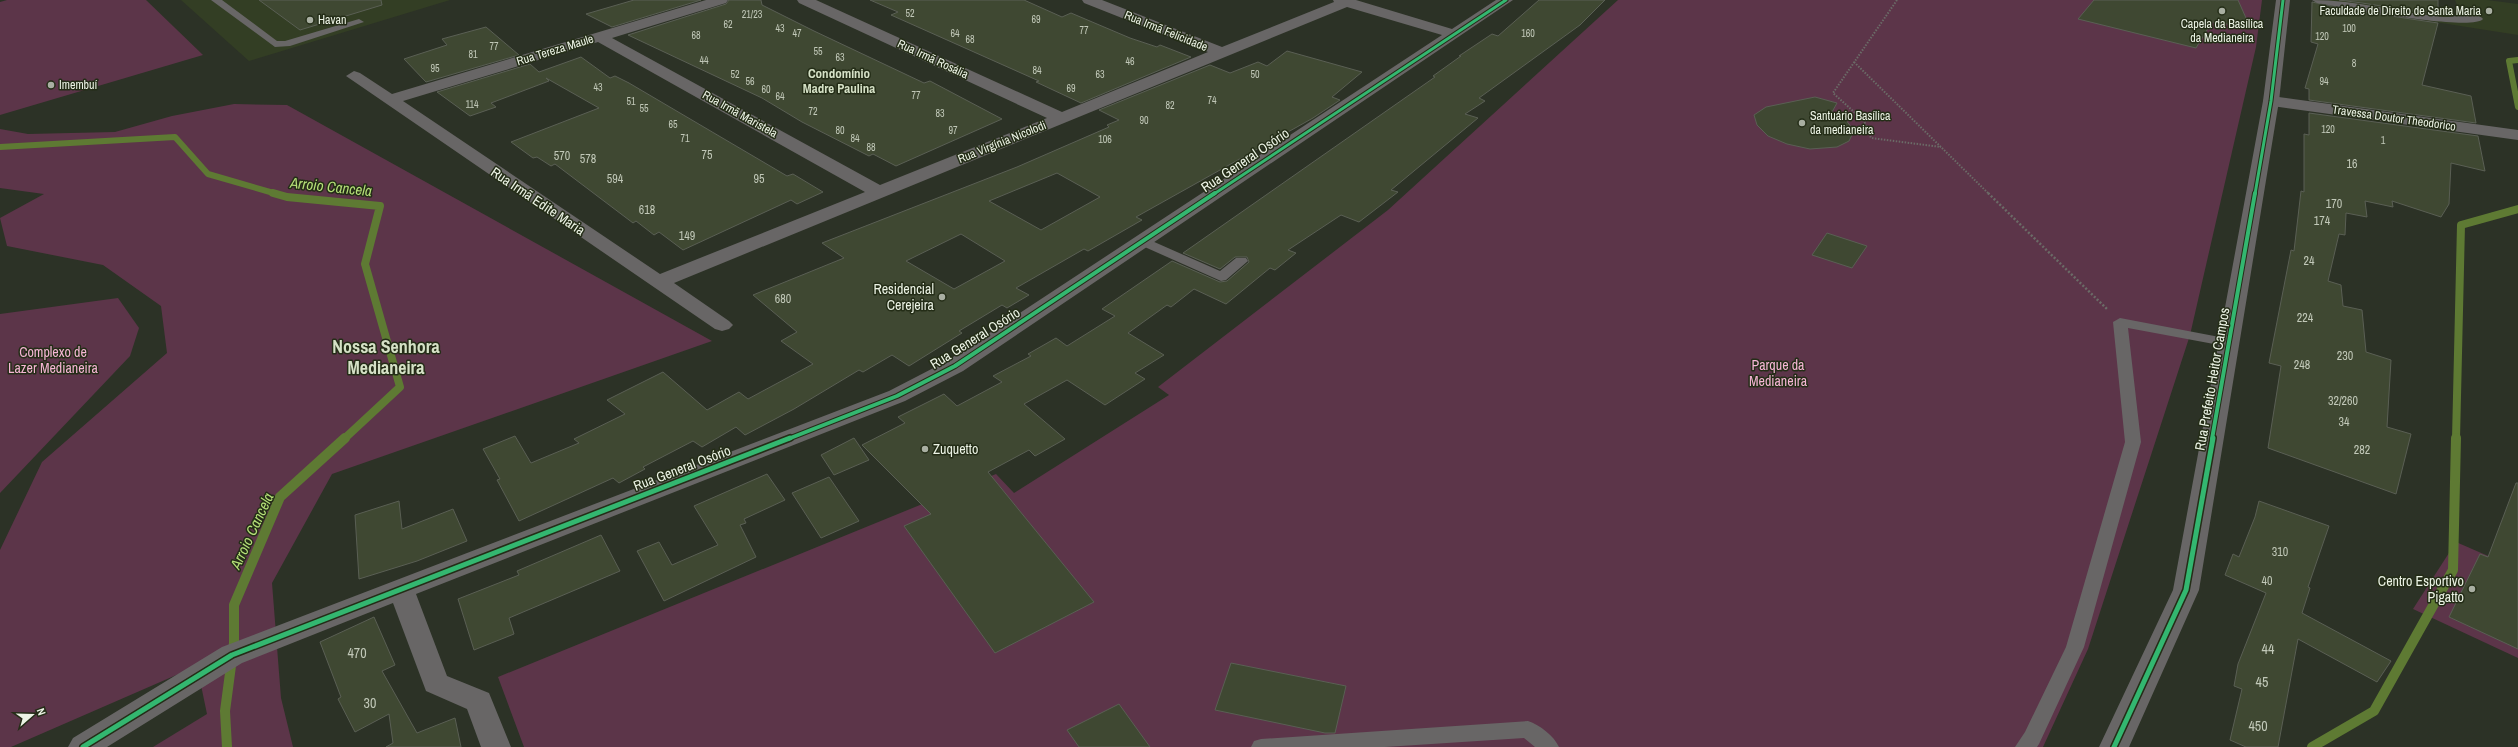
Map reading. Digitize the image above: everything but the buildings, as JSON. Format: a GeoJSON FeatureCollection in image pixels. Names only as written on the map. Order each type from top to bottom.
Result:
{"type":"FeatureCollection","features":[{"type":"Feature","properties":{"kind":"street","name":"Rua Tereza Maule"},"geometry":{"type":"LineString","coordinates":[[390,100],[721,0]]}},
{"type":"Feature","properties":{"kind":"street","name":"Rua Irmã Rosália"},"geometry":{"type":"LineString","coordinates":[[804,0],[1061,118]]}},
{"type":"Feature","properties":{"kind":"street","name":"Rua Irmã Felicidade"},"geometry":{"type":"LineString","coordinates":[[1089,0],[1221,52]]}},
{"type":"Feature","properties":{"kind":"street","name":"Rua General Osório"},"geometry":{"type":"LineString","coordinates":[[83,747],[232,655],[897,396],[955,366],[1506,0]]}},
{"type":"Feature","properties":{"kind":"street","name":"Rua Prefeito Heitor Campos"},"geometry":{"type":"LineString","coordinates":[[2114,747],[2186,590],[2271,101],[2283,0]]}},
{"type":"Feature","properties":{"kind":"street","name":"Rua Virgínia Nicolodi"},"geometry":{"type":"LineString","coordinates":[[659,282],[1343,1]]}},
{"type":"Feature","properties":{"kind":"street"},"geometry":{"type":"LineString","coordinates":[[1343,1],[1454,34]]}},
{"type":"Feature","properties":{"kind":"street","name":"Rua Irmã Maristela"},"geometry":{"type":"LineString","coordinates":[[600,37],[879,192]]}},
{"type":"Feature","properties":{"kind":"street","name":"Rua Irmã Edite Maria"},"geometry":{"type":"LineString","coordinates":[[354,76],[722,325]]}},
{"type":"Feature","properties":{"kind":"street","name":"Travessa Doutor Theodorico"},"geometry":{"type":"LineString","coordinates":[[2271,101],[2518,135]]}},
{"type":"Feature","properties":{"kind":"street"},"geometry":{"type":"LineString","coordinates":[[401,589],[436,683],[479,701],[496,747]]}},
{"type":"Feature","properties":{"kind":"lane"},"geometry":{"type":"LineString","coordinates":[[216,0],[275,44],[286,44],[359,22]]}},
{"type":"Feature","properties":{"kind":"lane"},"geometry":{"type":"LineString","coordinates":[[2317,0],[2445,20],[2478,19]]}},
{"type":"Feature","properties":{"kind":"lane"},"geometry":{"type":"LineString","coordinates":[[1143,241],[1221,277],[1241,261]]}},
{"type":"Feature","properties":{"kind":"lane"},"geometry":{"type":"LineString","coordinates":[[2024,747],[2032,738],[2075,647],[2133,442],[2120,322],[2230,342]]}},
{"type":"Feature","properties":{"kind":"lane"},"geometry":{"type":"LineString","coordinates":[[1261,747],[1528,729],[1549,747]]}},
{"type":"Feature","properties":{"kind":"path"},"geometry":{"type":"LineString","coordinates":[[1896,0],[1833,93],[1864,121],[1870,138],[1941,147]]}},
{"type":"Feature","properties":{"kind":"path"},"geometry":{"type":"LineString","coordinates":[[1854,62],[2120,322]]}},
{"type":"Feature","properties":{"kind":"shaded area"},"geometry":{"type":"Polygon","coordinates":[[[181,0],[450,0],[249,61],[181,0]]]}},
{"type":"Feature","properties":{"kind":"shaded area","name":"Faculdade de Direito de Santa Maria"},"geometry":{"type":"Polygon","coordinates":[[[2314,0],[2338,0],[2462,18],[2455,0],[2487,0],[2518,4],[2518,35],[2314,3],[2314,0]]]}},
{"type":"Feature","properties":{"kind":"green space","name":"Imembuí"},"geometry":{"type":"Polygon","coordinates":[[[7,0],[146,0],[203,55],[0,115],[0,2],[7,0]]]}},
{"type":"Feature","properties":{"kind":"green space","name":"Parque da Medianeira"},"geometry":{"type":"Polygon","coordinates":[[[1618,0],[2262,0],[2256,47],[2190,335],[2088,649],[2043,747],[524,747],[498,677],[996,474],[1014,493],[1169,395],[1158,387],[1388,210],[1618,0]]]}},
{"type":"Feature","properties":{"kind":"green space"},"geometry":{"type":"Polygon","coordinates":[[[234,104],[287,105],[712,341],[332,474],[272,583],[281,698],[293,747],[153,747],[207,714],[197,666],[11,747],[0,747],[0,550],[42,462],[167,353],[161,306],[103,265],[7,246],[0,218],[44,194],[0,188],[0,129],[28,134],[115,132],[172,116],[234,104]]]}},
{"type":"Feature","properties":{"kind":"green space","name":"Complexo de Lazer Medianeira"},"geometry":{"type":"Polygon","coordinates":[[[118,298],[139,328],[130,356],[0,493],[0,314],[118,298]]]}},
{"type":"Feature","properties":{"kind":"green space","name":"Centro Esportivo Pigatto"},"geometry":{"type":"Polygon","coordinates":[[[2456,542],[2518,569],[2518,658],[2413,609],[2456,542]]]}},
{"type":"Feature","properties":{"kind":"waterway"},"geometry":{"type":"LineString","coordinates":[[2518,60],[2509,61],[2518,107]]}},
{"type":"Feature","properties":{"kind":"waterway","name":"Arroio Cancela"},"geometry":{"type":"LineString","coordinates":[[0,147],[175,137],[208,174],[277,194]]}},
{"type":"Feature","properties":{"kind":"waterway","name":"Arroio Cancela"},"geometry":{"type":"LineString","coordinates":[[273,193],[287,197],[380,206],[365,264],[400,387],[344,439]]}},
{"type":"Feature","properties":{"kind":"waterway"},"geometry":{"type":"LineString","coordinates":[[2456,439],[2461,225],[2518,209]]}},
{"type":"Feature","properties":{"kind":"waterway","name":"Arroio Cancela"},"geometry":{"type":"LineString","coordinates":[[227,747],[225,711],[234,643],[234,605],[280,497],[345,438]]}},
{"type":"Feature","properties":{"kind":"waterway"},"geometry":{"type":"LineString","coordinates":[[2312,747],[2374,711],[2453,570],[2456,438]]}},
{"type":"Feature","properties":{"kind":"cycle path"},"geometry":{"type":"LineString","coordinates":[[83,747],[232,655],[897,396],[955,366],[1506,0]]}},
{"type":"Feature","properties":{"kind":"cycle path"},"geometry":{"type":"LineString","coordinates":[[2114,747],[2186,590],[2271,101],[2283,0]]}},
{"type":"Feature","properties":{"kind":"place","name":"Capela da Basílica da Medianeira"},"geometry":{"type":"Point","coordinates":[2222,11]}},
{"type":"Feature","properties":{"kind":"place","name":"Faculdade de Direito de Santa Maria"},"geometry":{"type":"Point","coordinates":[2489,11]}},
{"type":"Feature","properties":{"kind":"place","name":"Havan"},"geometry":{"type":"Point","coordinates":[310,20]}},
{"type":"Feature","properties":{"kind":"place","name":"Imembuí"},"geometry":{"type":"Point","coordinates":[51,85]}},
{"type":"Feature","properties":{"kind":"place","name":"Santuário Basílica da medianeira"},"geometry":{"type":"Point","coordinates":[1802,123]}},
{"type":"Feature","properties":{"kind":"place","name":"Residencial Cerejeira"},"geometry":{"type":"Point","coordinates":[942,297]}},
{"type":"Feature","properties":{"kind":"place","name":"Zuquetto"},"geometry":{"type":"Point","coordinates":[925,449]}},
{"type":"Feature","properties":{"kind":"place","name":"Centro Esportivo Pigatto"},"geometry":{"type":"Point","coordinates":[2472,589]}},
{"type":"Feature","properties":{"kind":"district","name":"Condomínio Madre Paulina"},"geometry":{"type":"Point","coordinates":[839,80]}},
{"type":"Feature","properties":{"kind":"district","name":"Nossa Senhora Medianeira"},"geometry":{"type":"Point","coordinates":[386,357]}}]}
